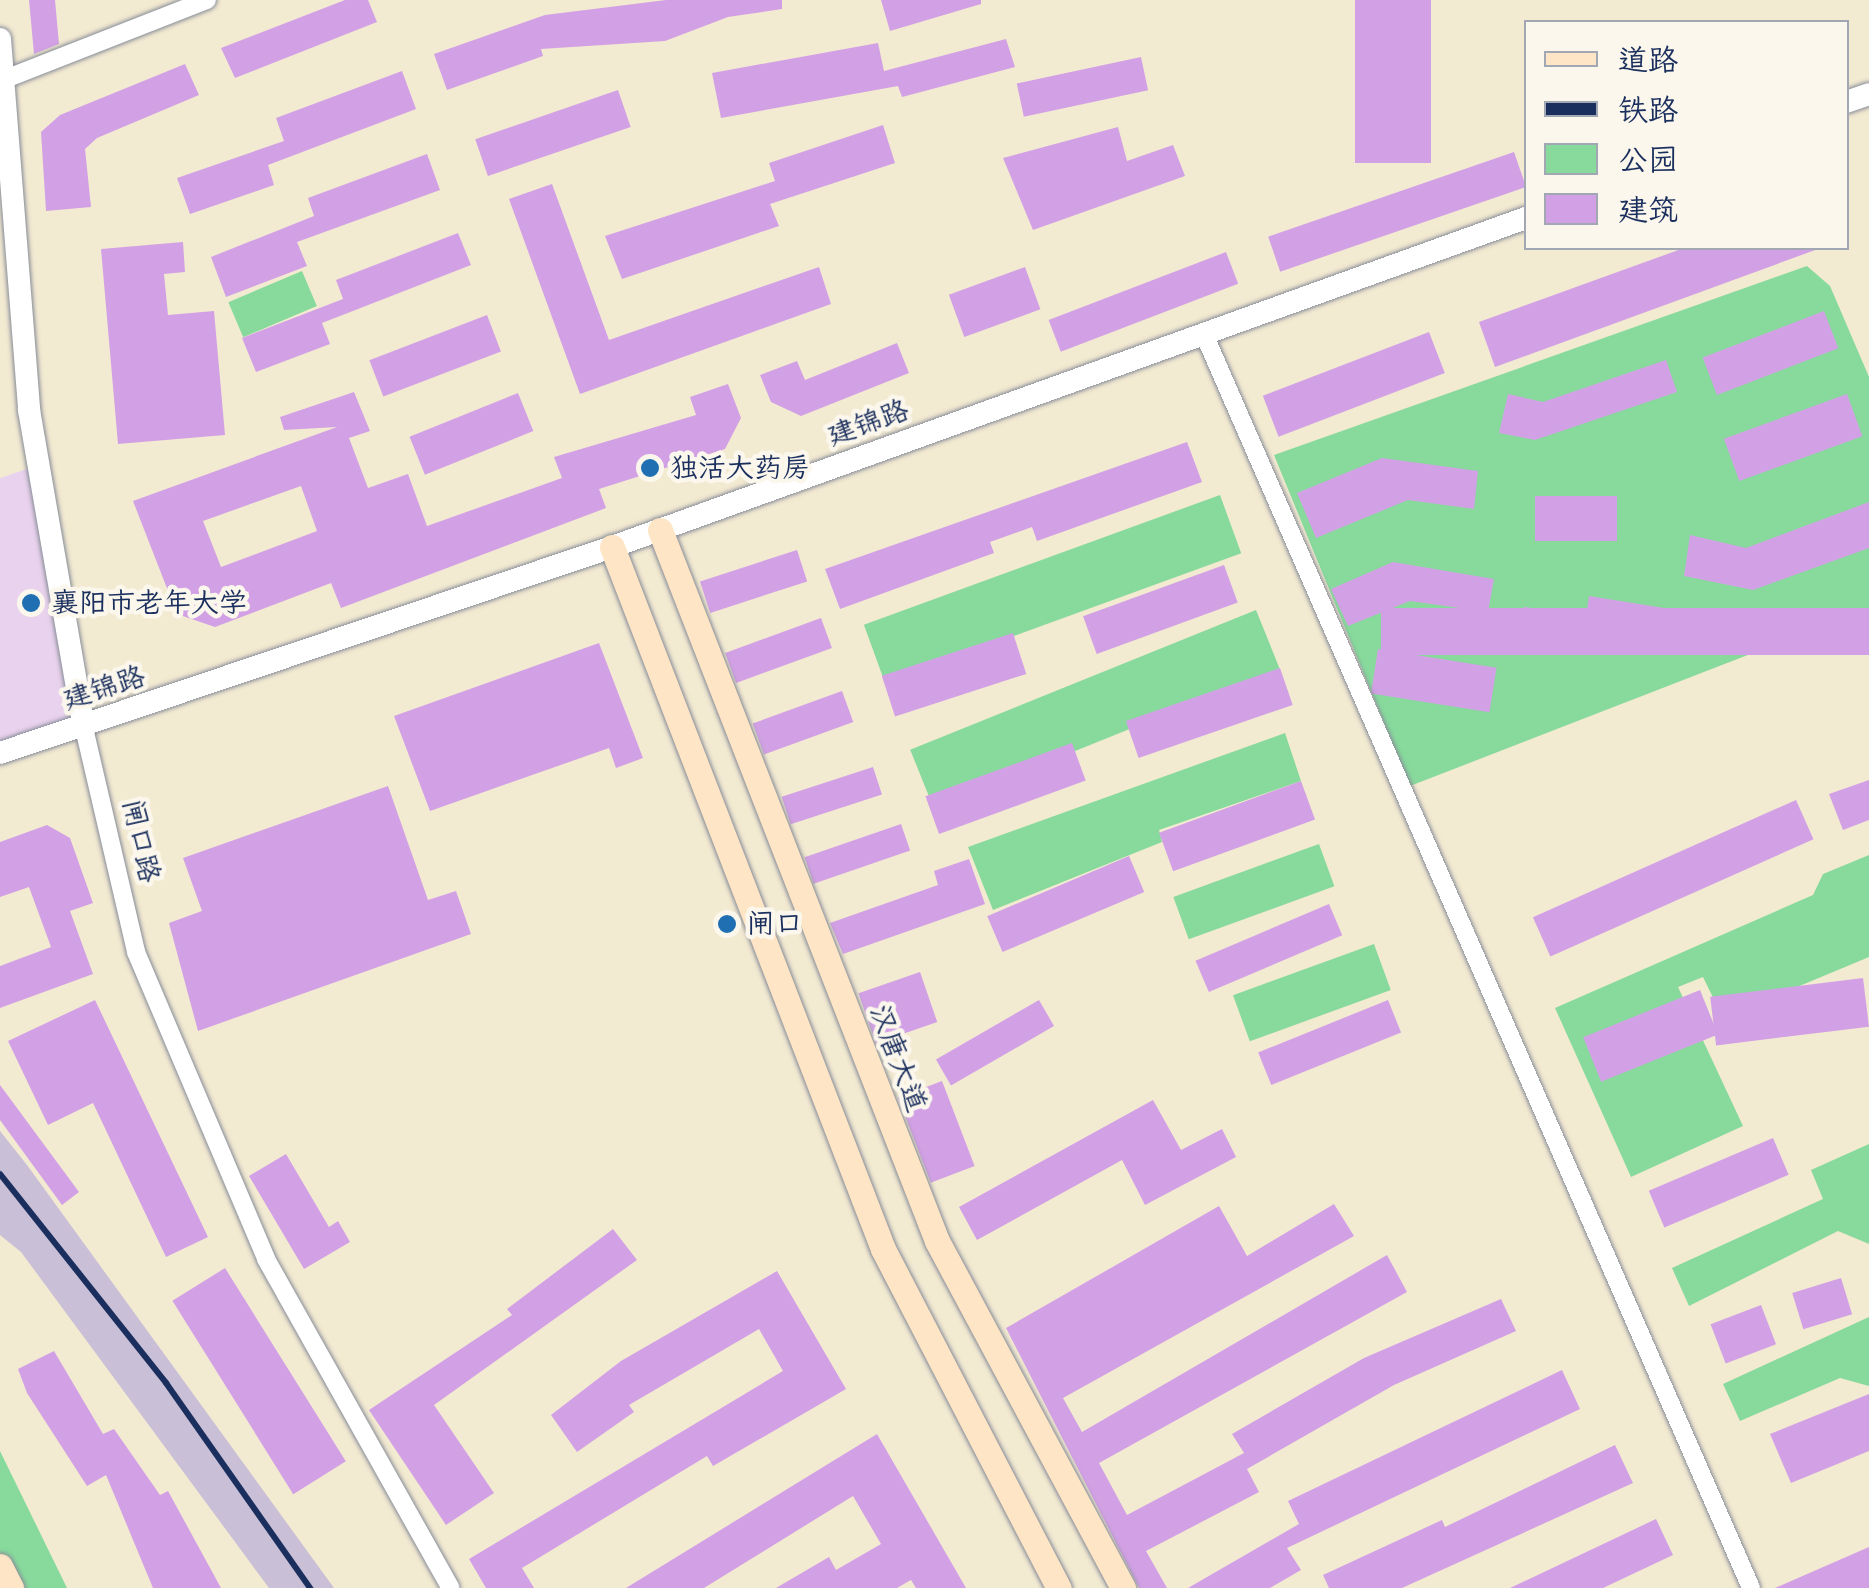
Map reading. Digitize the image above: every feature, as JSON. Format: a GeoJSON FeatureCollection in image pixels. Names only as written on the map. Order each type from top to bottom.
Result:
{"type":"FeatureCollection","features":[{"type":"Feature","properties":{"kind":"main road","name":"汉唐大道"},"geometry":{"type":"LineString","coordinates":[[660,530],[938,1241],[1123,1588]]}},
{"type":"Feature","properties":{"kind":"main road"},"geometry":{"type":"LineString","coordinates":[[612,548],[883,1250],[1060,1588]]}},
{"type":"Feature","properties":{"kind":"main road"},"geometry":{"type":"LineString","coordinates":[[0,1566],[11,1588]]}},
{"type":"Feature","properties":{"kind":"street"},"geometry":{"type":"LineString","coordinates":[[5,79],[207,0]]}},
{"type":"Feature","properties":{"kind":"street","name":"闸口路"},"geometry":{"type":"LineString","coordinates":[[0,38],[29,410],[84,728],[136,952],[259,1241],[451,1588]]}},
{"type":"Feature","properties":{"kind":"street","name":"建锦路"},"geometry":{"type":"LineString","coordinates":[[0,753],[612,548],[1524,219]]}},
{"type":"Feature","properties":{"kind":"street"},"geometry":{"type":"LineString","coordinates":[[1204,334],[1751,1588]]}},
{"type":"Feature","properties":{"kind":"shaded area","name":"襄阳市老年大学"},"geometry":{"type":"Polygon","coordinates":[[[39,465],[84,728],[0,753],[0,478],[39,465]]]}},
{"type":"Feature","properties":{"kind":"shaded area"},"geometry":{"type":"Polygon","coordinates":[[[0,1131],[334,1588],[269,1588],[21,1252],[0,1235],[0,1131]]]}},
{"type":"Feature","properties":{"kind":"green space"},"geometry":{"type":"Polygon","coordinates":[[[1807,266],[1830,286],[1869,377],[1869,608],[1410,786],[1274,455],[1807,266]]]}},
{"type":"Feature","properties":{"kind":"green space"},"geometry":{"type":"Polygon","coordinates":[[[302,271],[317,306],[243,337],[228,302],[302,271]]]}},
{"type":"Feature","properties":{"kind":"green space"},"geometry":{"type":"Polygon","coordinates":[[[1220,495],[1241,553],[885,683],[864,625],[1220,495]]]}},
{"type":"Feature","properties":{"kind":"green space"},"geometry":{"type":"Polygon","coordinates":[[[1256,610],[1280,668],[934,808],[910,750],[1256,610]]]}},
{"type":"Feature","properties":{"kind":"green space"},"geometry":{"type":"Polygon","coordinates":[[[1285,733],[1301,781],[1159,830],[1162,842],[993,910],[968,847],[1285,733]]]}},
{"type":"Feature","properties":{"kind":"green space"},"geometry":{"type":"Polygon","coordinates":[[[1319,844],[1334,886],[1189,939],[1173,897],[1319,844]]]}},
{"type":"Feature","properties":{"kind":"green space"},"geometry":{"type":"Polygon","coordinates":[[[1869,855],[1869,957],[1723,1018],[1703,977],[1678,987],[1743,1126],[1631,1177],[1555,1008],[1813,895],[1823,874],[1869,855]]]}},
{"type":"Feature","properties":{"kind":"green space"},"geometry":{"type":"Polygon","coordinates":[[[1374,944],[1391,990],[1250,1041],[1233,995],[1374,944]]]}},
{"type":"Feature","properties":{"kind":"green space"},"geometry":{"type":"Polygon","coordinates":[[[1869,1144],[1869,1244],[1838,1231],[1689,1306],[1672,1268],[1823,1199],[1811,1170],[1869,1144]]]}},
{"type":"Feature","properties":{"kind":"green space"},"geometry":{"type":"Polygon","coordinates":[[[1869,1317],[1869,1386],[1840,1378],[1740,1421],[1723,1384],[1869,1317]]]}},
{"type":"Feature","properties":{"kind":"green space"},"geometry":{"type":"Polygon","coordinates":[[[0,1451],[67,1588],[0,1588],[0,1451]]]}},
{"type":"Feature","properties":{"kind":"building"},"geometry":{"type":"Polygon","coordinates":[[[29,0],[55,0],[59,44],[34,54],[29,0]]]}},
{"type":"Feature","properties":{"kind":"building"},"geometry":{"type":"Polygon","coordinates":[[[345,0],[368,0],[377,22],[235,78],[221,48],[345,0]]]}},
{"type":"Feature","properties":{"kind":"building"},"geometry":{"type":"Polygon","coordinates":[[[666,0],[782,0],[782,9],[728,17],[665,41],[541,49],[543,56],[447,90],[434,54],[545,15],[666,0]]]}},
{"type":"Feature","properties":{"kind":"building"},"geometry":{"type":"Polygon","coordinates":[[[881,0],[981,0],[981,4],[890,31],[881,0]]]}},
{"type":"Feature","properties":{"kind":"building"},"geometry":{"type":"Polygon","coordinates":[[[1355,0],[1431,0],[1431,163],[1355,163],[1355,0]]]}},
{"type":"Feature","properties":{"kind":"building"},"geometry":{"type":"Polygon","coordinates":[[[1006,39],[1015,67],[902,97],[898,86],[721,118],[712,73],[878,43],[884,71],[1006,39]]]}},
{"type":"Feature","properties":{"kind":"building"},"geometry":{"type":"Polygon","coordinates":[[[1141,57],[1148,90],[1024,117],[1017,83],[1141,57]]]}},
{"type":"Feature","properties":{"kind":"building"},"geometry":{"type":"Polygon","coordinates":[[[185,64],[199,95],[97,138],[85,149],[91,207],[46,211],[41,132],[60,115],[185,64]]]}},
{"type":"Feature","properties":{"kind":"building"},"geometry":{"type":"Polygon","coordinates":[[[402,71],[416,109],[268,165],[274,185],[190,214],[177,178],[284,141],[276,118],[402,71]]]}},
{"type":"Feature","properties":{"kind":"building"},"geometry":{"type":"Polygon","coordinates":[[[618,90],[631,127],[488,176],[475,139],[618,90]]]}},
{"type":"Feature","properties":{"kind":"building"},"geometry":{"type":"Polygon","coordinates":[[[883,125],[895,163],[770,204],[779,226],[622,279],[605,236],[775,181],[769,163],[883,125]]]}},
{"type":"Feature","properties":{"kind":"building"},"geometry":{"type":"Polygon","coordinates":[[[1118,127],[1127,161],[1173,145],[1185,176],[1033,230],[1003,158],[1118,127]]]}},
{"type":"Feature","properties":{"kind":"building"},"geometry":{"type":"Polygon","coordinates":[[[1514,152],[1524,181],[1524,188],[1280,272],[1268,237],[1514,152]]]}},
{"type":"Feature","properties":{"kind":"building"},"geometry":{"type":"Polygon","coordinates":[[[427,154],[440,190],[297,242],[307,266],[226,297],[211,257],[314,216],[308,198],[427,154]]]}},
{"type":"Feature","properties":{"kind":"building"},"geometry":{"type":"Polygon","coordinates":[[[552,184],[609,340],[819,267],[831,304],[580,394],[509,199],[552,184]]]}},
{"type":"Feature","properties":{"kind":"building"},"geometry":{"type":"Polygon","coordinates":[[[458,233],[471,265],[322,323],[330,344],[256,372],[242,338],[343,299],[336,280],[458,233]]]}},
{"type":"Feature","properties":{"kind":"building"},"geometry":{"type":"Polygon","coordinates":[[[183,242],[185,272],[164,274],[168,315],[214,311],[225,435],[118,444],[101,249],[183,242]]]}},
{"type":"Feature","properties":{"kind":"building"},"geometry":{"type":"Polygon","coordinates":[[[1678,250],[1815,250],[1495,367],[1479,322],[1678,250]]]}},
{"type":"Feature","properties":{"kind":"building"},"geometry":{"type":"Polygon","coordinates":[[[1226,252],[1238,284],[1061,352],[1049,320],[1226,252]]]}},
{"type":"Feature","properties":{"kind":"building"},"geometry":{"type":"Polygon","coordinates":[[[1025,267],[1040,309],[964,337],[949,295],[1025,267]]]}},
{"type":"Feature","properties":{"kind":"building"},"geometry":{"type":"Polygon","coordinates":[[[1824,311],[1838,348],[1717,395],[1703,358],[1824,311]]]}},
{"type":"Feature","properties":{"kind":"building"},"geometry":{"type":"Polygon","coordinates":[[[487,315],[501,351],[383,397],[369,360],[487,315]]]}},
{"type":"Feature","properties":{"kind":"building"},"geometry":{"type":"Polygon","coordinates":[[[1429,332],[1445,373],[1279,437],[1263,396],[1429,332]]]}},
{"type":"Feature","properties":{"kind":"building"},"geometry":{"type":"Polygon","coordinates":[[[897,343],[909,373],[801,416],[771,402],[760,375],[797,361],[805,380],[897,343]]]}},
{"type":"Feature","properties":{"kind":"building"},"geometry":{"type":"Polygon","coordinates":[[[1666,360],[1677,392],[1535,440],[1499,433],[1508,394],[1543,402],[1666,360]]]}},
{"type":"Feature","properties":{"kind":"building"},"geometry":{"type":"Polygon","coordinates":[[[728,384],[741,418],[725,449],[599,489],[606,508],[341,608],[331,583],[215,627],[177,614],[133,501],[337,427],[284,430],[280,417],[354,392],[370,431],[349,438],[368,488],[408,474],[427,526],[562,478],[554,457],[696,415],[690,397],[728,384]],[[301,486],[203,521],[221,567],[317,531],[301,486]]]}},
{"type":"Feature","properties":{"kind":"building"},"geometry":{"type":"Polygon","coordinates":[[[518,393],[533,431],[425,475],[410,437],[518,393]]]}},
{"type":"Feature","properties":{"kind":"building"},"geometry":{"type":"Polygon","coordinates":[[[1847,394],[1862,436],[1739,481],[1724,439],[1847,394]]]}},
{"type":"Feature","properties":{"kind":"building"},"geometry":{"type":"Polygon","coordinates":[[[1187,442],[1202,482],[1037,541],[1032,527],[990,542],[994,553],[840,609],[825,569],[1187,442]]]}},
{"type":"Feature","properties":{"kind":"building"},"geometry":{"type":"Polygon","coordinates":[[[1382,458],[1478,471],[1474,509],[1408,500],[1316,538],[1297,493],[1382,458]]]}},
{"type":"Feature","properties":{"kind":"building"},"geometry":{"type":"Polygon","coordinates":[[[1535,496],[1617,496],[1617,541],[1535,541],[1535,496]]]}},
{"type":"Feature","properties":{"kind":"building"},"geometry":{"type":"Polygon","coordinates":[[[1869,502],[1869,548],[1753,590],[1684,576],[1690,535],[1746,548],[1869,502]]]}},
{"type":"Feature","properties":{"kind":"building"},"geometry":{"type":"Polygon","coordinates":[[[797,550],[807,581],[710,613],[700,582],[797,550]]]}},
{"type":"Feature","properties":{"kind":"building"},"geometry":{"type":"Polygon","coordinates":[[[1393,562],[1494,579],[1488,612],[1410,601],[1348,626],[1331,589],[1393,562]]]}},
{"type":"Feature","properties":{"kind":"building"},"geometry":{"type":"Polygon","coordinates":[[[1224,565],[1238,603],[1097,654],[1083,616],[1224,565]]]}},
{"type":"Feature","properties":{"kind":"building"},"geometry":{"type":"Polygon","coordinates":[[[1589,596],[1664,608],[1658,646],[1585,635],[1583,651],[1518,641],[1524,607],[1586,616],[1589,596]]]}},
{"type":"Feature","properties":{"kind":"building"},"geometry":{"type":"Polygon","coordinates":[[[1381,608],[1869,608],[1869,655],[1381,655],[1381,608]]]}},
{"type":"Feature","properties":{"kind":"building"},"geometry":{"type":"Polygon","coordinates":[[[821,618],[832,648],[736,683],[725,653],[821,618]]]}},
{"type":"Feature","properties":{"kind":"building"},"geometry":{"type":"Polygon","coordinates":[[[1013,633],[1026,674],[895,717],[882,676],[1013,633]]]}},
{"type":"Feature","properties":{"kind":"building"},"geometry":{"type":"Polygon","coordinates":[[[599,643],[643,758],[616,768],[609,748],[430,811],[394,716],[599,643]]]}},
{"type":"Feature","properties":{"kind":"building"},"geometry":{"type":"Polygon","coordinates":[[[1378,649],[1497,668],[1489,712],[1371,693],[1378,649]]]}},
{"type":"Feature","properties":{"kind":"building"},"geometry":{"type":"Polygon","coordinates":[[[1280,668],[1293,705],[1139,758],[1126,721],[1280,668]]]}},
{"type":"Feature","properties":{"kind":"building"},"geometry":{"type":"Polygon","coordinates":[[[842,691],[853,722],[764,755],[753,723],[842,691]]]}},
{"type":"Feature","properties":{"kind":"building"},"geometry":{"type":"Polygon","coordinates":[[[1072,743],[1086,781],[939,834],[925,796],[1072,743]]]}},
{"type":"Feature","properties":{"kind":"building"},"geometry":{"type":"Polygon","coordinates":[[[873,767],[882,795],[791,824],[782,797],[873,767]]]}},
{"type":"Feature","properties":{"kind":"building"},"geometry":{"type":"Polygon","coordinates":[[[1869,780],[1869,820],[1843,830],[1829,794],[1869,780]]]}},
{"type":"Feature","properties":{"kind":"building"},"geometry":{"type":"Polygon","coordinates":[[[1301,781],[1315,820],[1173,871],[1159,833],[1301,781]]]}},
{"type":"Feature","properties":{"kind":"building"},"geometry":{"type":"Polygon","coordinates":[[[388,786],[428,900],[456,891],[471,934],[198,1031],[169,923],[202,911],[183,858],[388,786]]]}},
{"type":"Feature","properties":{"kind":"building"},"geometry":{"type":"Polygon","coordinates":[[[1796,800],[1813,839],[1550,956],[1533,917],[1796,800]]]}},
{"type":"Feature","properties":{"kind":"building"},"geometry":{"type":"Polygon","coordinates":[[[901,824],[910,850],[814,884],[805,857],[901,824]]]}},
{"type":"Feature","properties":{"kind":"building"},"geometry":{"type":"Polygon","coordinates":[[[47,825],[70,838],[93,903],[70,911],[93,974],[0,1008],[0,966],[51,947],[29,887],[0,897],[0,842],[47,825]]]}},
{"type":"Feature","properties":{"kind":"building"},"geometry":{"type":"Polygon","coordinates":[[[1129,856],[1144,892],[1002,952],[987,916],[1129,856]]]}},
{"type":"Feature","properties":{"kind":"building"},"geometry":{"type":"Polygon","coordinates":[[[969,859],[985,904],[843,954],[830,923],[938,885],[934,871],[969,859]]]}},
{"type":"Feature","properties":{"kind":"building"},"geometry":{"type":"Polygon","coordinates":[[[1329,904],[1342,935],[1209,992],[1196,961],[1329,904]]]}},
{"type":"Feature","properties":{"kind":"building"},"geometry":{"type":"Polygon","coordinates":[[[920,972],[937,1022],[876,1043],[859,993],[920,972]]]}},
{"type":"Feature","properties":{"kind":"building"},"geometry":{"type":"Polygon","coordinates":[[[1863,978],[1869,1027],[1716,1045],[1710,997],[1863,978]]]}},
{"type":"Feature","properties":{"kind":"building"},"geometry":{"type":"Polygon","coordinates":[[[1700,990],[1718,1035],[1601,1082],[1583,1037],[1700,990]]]}},
{"type":"Feature","properties":{"kind":"building"},"geometry":{"type":"Polygon","coordinates":[[[95,1000],[208,1237],[166,1257],[93,1103],[48,1125],[8,1041],[95,1000]]]}},
{"type":"Feature","properties":{"kind":"building"},"geometry":{"type":"Polygon","coordinates":[[[1039,1000],[1054,1026],[951,1085],[936,1060],[1039,1000]]]}},
{"type":"Feature","properties":{"kind":"building"},"geometry":{"type":"Polygon","coordinates":[[[1388,1000],[1401,1032],[1271,1085],[1258,1052],[1388,1000]]]}},
{"type":"Feature","properties":{"kind":"building"},"geometry":{"type":"Polygon","coordinates":[[[942,1081],[975,1166],[931,1183],[898,1098],[942,1081]]]}},
{"type":"Feature","properties":{"kind":"building"},"geometry":{"type":"Polygon","coordinates":[[[0,1085],[79,1192],[62,1205],[0,1120],[0,1085]]]}},
{"type":"Feature","properties":{"kind":"building"},"geometry":{"type":"Polygon","coordinates":[[[1153,1100],[1181,1150],[1222,1129],[1236,1157],[1145,1205],[1122,1160],[977,1240],[959,1207],[1153,1100]]]}},
{"type":"Feature","properties":{"kind":"building"},"geometry":{"type":"Polygon","coordinates":[[[1773,1138],[1789,1175],[1664,1228],[1649,1191],[1773,1138]]]}},
{"type":"Feature","properties":{"kind":"building"},"geometry":{"type":"Polygon","coordinates":[[[286,1154],[329,1227],[338,1221],[350,1242],[304,1269],[249,1176],[286,1154]]]}},
{"type":"Feature","properties":{"kind":"building"},"geometry":{"type":"Polygon","coordinates":[[[1334,1204],[1354,1236],[1063,1398],[1082,1432],[1387,1255],[1407,1292],[1099,1463],[1127,1515],[1244,1453],[1232,1434],[1364,1358],[1501,1299],[1516,1331],[1394,1385],[1247,1469],[1259,1492],[1146,1551],[1167,1588],[1139,1588],[1006,1328],[1219,1206],[1247,1256],[1334,1204]]]}},
{"type":"Feature","properties":{"kind":"building"},"geometry":{"type":"Polygon","coordinates":[[[613,1229],[637,1260],[434,1405],[494,1493],[446,1525],[369,1410],[512,1315],[507,1309],[613,1229]]]}},
{"type":"Feature","properties":{"kind":"building"},"geometry":{"type":"Polygon","coordinates":[[[225,1268],[346,1461],[293,1494],[172,1301],[225,1268]]]}},
{"type":"Feature","properties":{"kind":"building"},"geometry":{"type":"Polygon","coordinates":[[[777,1271],[846,1389],[713,1466],[707,1456],[522,1568],[534,1588],[486,1588],[469,1559],[783,1371],[759,1329],[629,1405],[634,1412],[577,1452],[551,1415],[621,1361],[777,1271]]]}},
{"type":"Feature","properties":{"kind":"building"},"geometry":{"type":"Polygon","coordinates":[[[1841,1278],[1852,1314],[1803,1329],[1792,1293],[1841,1278]]]}},
{"type":"Feature","properties":{"kind":"building"},"geometry":{"type":"Polygon","coordinates":[[[1761,1305],[1776,1344],[1726,1364],[1711,1324],[1761,1305]]]}},
{"type":"Feature","properties":{"kind":"building"},"geometry":{"type":"Polygon","coordinates":[[[54,1351],[103,1434],[114,1429],[160,1495],[168,1491],[221,1588],[153,1588],[106,1475],[87,1486],[27,1393],[18,1369],[54,1351]]]}},
{"type":"Feature","properties":{"kind":"building"},"geometry":{"type":"Polygon","coordinates":[[[1562,1370],[1580,1409],[1287,1548],[1301,1570],[1270,1588],[1188,1588],[1299,1524],[1288,1501],[1562,1370]]]}},
{"type":"Feature","properties":{"kind":"building"},"geometry":{"type":"Polygon","coordinates":[[[1869,1394],[1869,1451],[1791,1483],[1770,1434],[1869,1394]]]}},
{"type":"Feature","properties":{"kind":"building"},"geometry":{"type":"Polygon","coordinates":[[[877,1434],[966,1588],[916,1588],[911,1580],[897,1588],[776,1588],[829,1557],[836,1570],[881,1544],[853,1496],[704,1588],[626,1588],[877,1434]]]}},
{"type":"Feature","properties":{"kind":"building"},"geometry":{"type":"Polygon","coordinates":[[[1615,1445],[1633,1483],[1402,1588],[1329,1588],[1323,1575],[1442,1520],[1445,1527],[1615,1445]]]}},
{"type":"Feature","properties":{"kind":"building"},"geometry":{"type":"Polygon","coordinates":[[[1656,1519],[1673,1555],[1603,1588],[1510,1588],[1656,1519]]]}},
{"type":"Feature","properties":{"kind":"building"},"geometry":{"type":"Polygon","coordinates":[[[1869,1547],[1869,1588],[1775,1588],[1869,1547]]]}},
{"type":"Feature","properties":{"kind":"railway"},"geometry":{"type":"LineString","coordinates":[[0,1174],[166,1383],[310,1588]]}},
{"type":"Feature","properties":{"kind":"place","name":"独活大药房"},"geometry":{"type":"Point","coordinates":[650,468]}},
{"type":"Feature","properties":{"kind":"place","name":"襄阳市老年大学"},"geometry":{"type":"Point","coordinates":[31,603]}},
{"type":"Feature","properties":{"kind":"place","name":"闸口"},"geometry":{"type":"Point","coordinates":[727,924]}}]}
